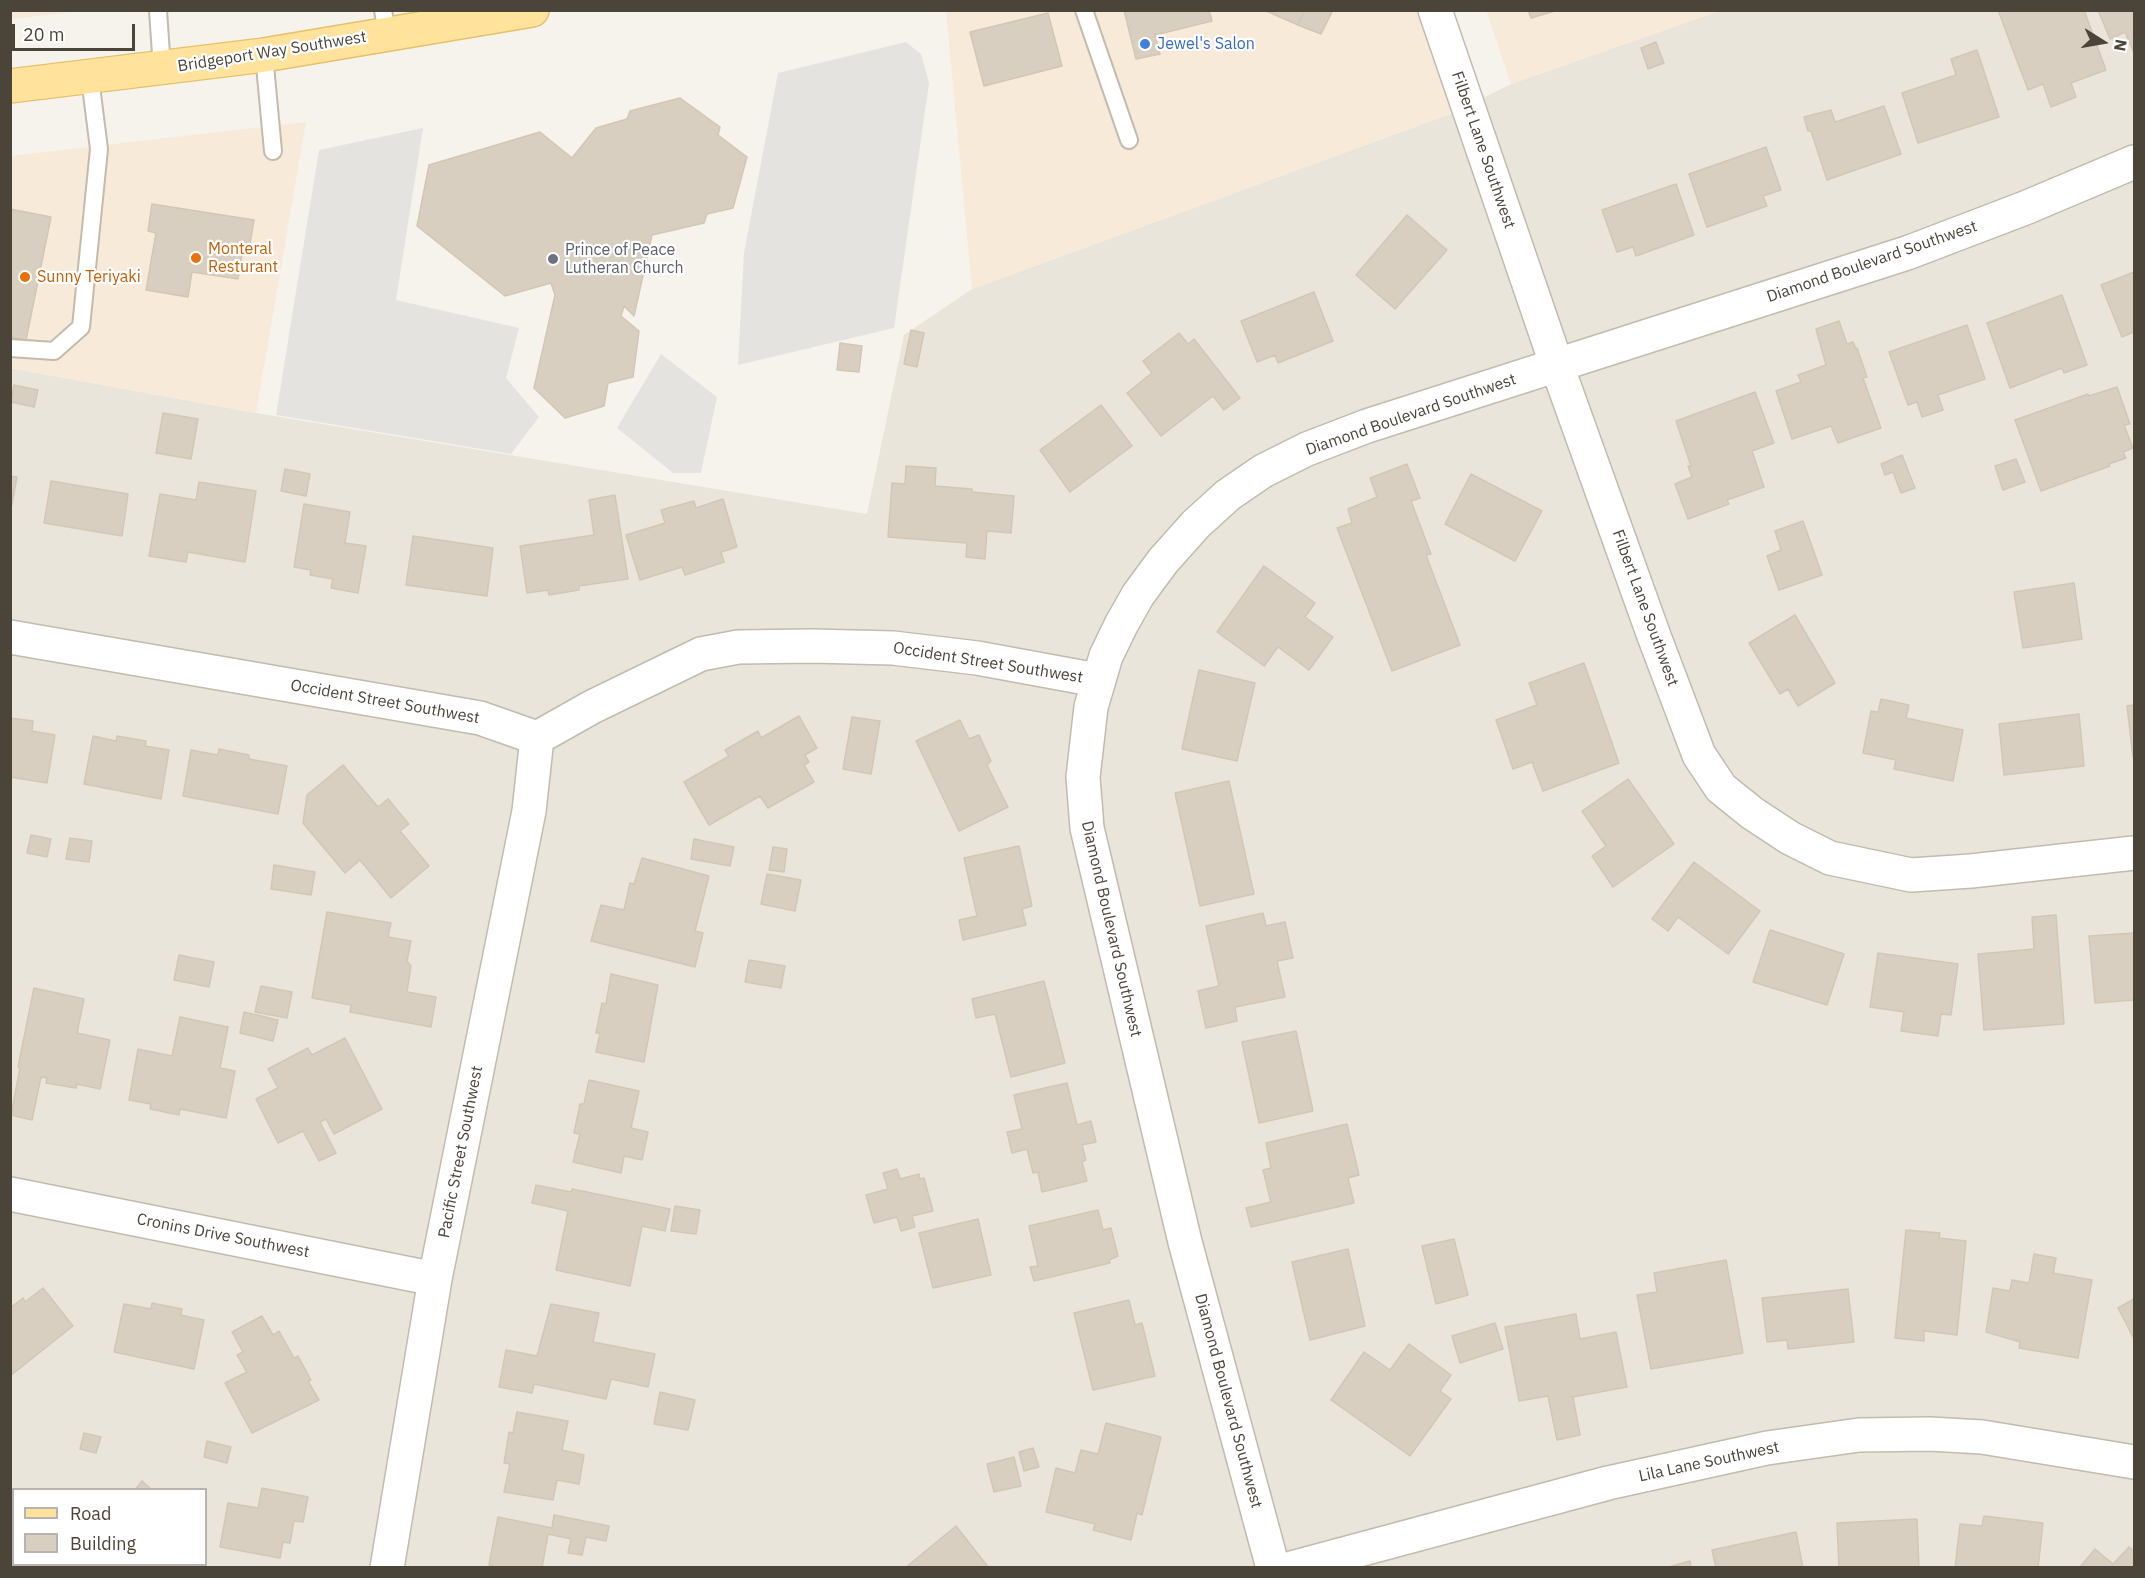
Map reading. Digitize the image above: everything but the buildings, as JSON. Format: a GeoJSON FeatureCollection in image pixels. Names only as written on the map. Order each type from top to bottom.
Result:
{"type":"FeatureCollection","features":[{"type":"Feature","properties":{"kind":"main road","name":"Bridgeport Way Southwest"},"geometry":{"type":"LineString","coordinates":[[10,86],[264,55],[385,22],[532,10]]}},
{"type":"Feature","properties":{"kind":"street","name":"Filbert Lane Southwest"},"geometry":{"type":"LineString","coordinates":[[1435,10],[1557,366],[1699,755],[1721,788],[1790,838],[1830,858],[1911,875],[1971,871],[2134,853]]}},
{"type":"Feature","properties":{"kind":"street","name":"Diamond Boulevard Southwest"},"geometry":{"type":"LineString","coordinates":[[1273,1568],[1185,1242],[1087,828],[1083,777],[1088,724],[1097,680],[1121,625],[1138,595],[1163,561],[1196,524],[1228,495],[1263,471],[1307,449],[1367,426],[1907,253],[2025,208],[2134,162]]}},
{"type":"Feature","properties":{"kind":"street","name":"Occident Street Southwest"},"geometry":{"type":"LineString","coordinates":[[10,637],[480,718],[537,738],[592,707],[701,654],[738,647],[893,648],[977,658],[1097,680]]}},
{"type":"Feature","properties":{"kind":"street","name":"Pacific Street Southwest"},"geometry":{"type":"LineString","coordinates":[[387,1568],[435,1279],[529,811],[537,738]]}},
{"type":"Feature","properties":{"kind":"street","name":"Cronins Drive Southwest"},"geometry":{"type":"LineString","coordinates":[[10,1194],[435,1279]]}},
{"type":"Feature","properties":{"kind":"street","name":"Lila Lane Southwest"},"geometry":{"type":"LineString","coordinates":[[1292,1568],[1608,1483],[1767,1448],[1859,1434],[1982,1437],[2134,1462]]}},
{"type":"Feature","properties":{"kind":"lane"},"geometry":{"type":"LineString","coordinates":[[158,10],[162,69]]}},
{"type":"Feature","properties":{"kind":"lane"},"geometry":{"type":"LineString","coordinates":[[1084,10],[1129,140]]}},
{"type":"Feature","properties":{"kind":"lane"},"geometry":{"type":"LineString","coordinates":[[264,55],[273,151]]}},
{"type":"Feature","properties":{"kind":"lane"},"geometry":{"type":"LineString","coordinates":[[10,348],[54,351],[81,327],[99,149],[90,78]]}},
{"type":"Feature","properties":{"kind":"shaded area"},"geometry":{"type":"Polygon","coordinates":[[[11,10],[81,10],[81,11],[11,19],[11,10]]]}},
{"type":"Feature","properties":{"kind":"shaded area"},"geometry":{"type":"Polygon","coordinates":[[[1486,10],[1719,11],[1511,84],[1486,10]]]}},
{"type":"Feature","properties":{"kind":"shaded area"},"geometry":{"type":"Polygon","coordinates":[[[946,11],[1417,11],[1453,113],[972,289],[946,11]]]}},
{"type":"Feature","properties":{"kind":"shaded area"},"geometry":{"type":"Polygon","coordinates":[[[1719,11],[2134,11],[2134,1567],[11,1567],[10,368],[256,413],[867,514],[904,335],[972,289],[1453,113],[1511,84],[1719,11]]]}},
{"type":"Feature","properties":{"kind":"shaded area"},"geometry":{"type":"Polygon","coordinates":[[[906,42],[921,54],[929,83],[894,328],[738,365],[744,253],[778,73],[906,42]]]}},
{"type":"Feature","properties":{"kind":"shaded area"},"geometry":{"type":"Polygon","coordinates":[[[306,122],[256,413],[11,368],[10,156],[306,122]]]}},
{"type":"Feature","properties":{"kind":"shaded area"},"geometry":{"type":"Polygon","coordinates":[[[423,128],[396,300],[519,328],[506,378],[539,417],[511,454],[276,415],[319,150],[423,128]]]}},
{"type":"Feature","properties":{"kind":"shaded area"},"geometry":{"type":"Polygon","coordinates":[[[661,354],[717,397],[701,473],[673,473],[617,428],[661,354]]]}},
{"type":"Feature","properties":{"kind":"place","name":"Jewel's Salon"},"geometry":{"type":"Point","coordinates":[1145,44]}},
{"type":"Feature","properties":{"kind":"place","name":"Monteral Resturant"},"geometry":{"type":"Point","coordinates":[196,258]}},
{"type":"Feature","properties":{"kind":"place","name":"Prince of Peace Lutheran Church"},"geometry":{"type":"Point","coordinates":[553,259]}},
{"type":"Feature","properties":{"kind":"place","name":"Sunny Teriyaki"},"geometry":{"type":"Point","coordinates":[25,277]}}]}
